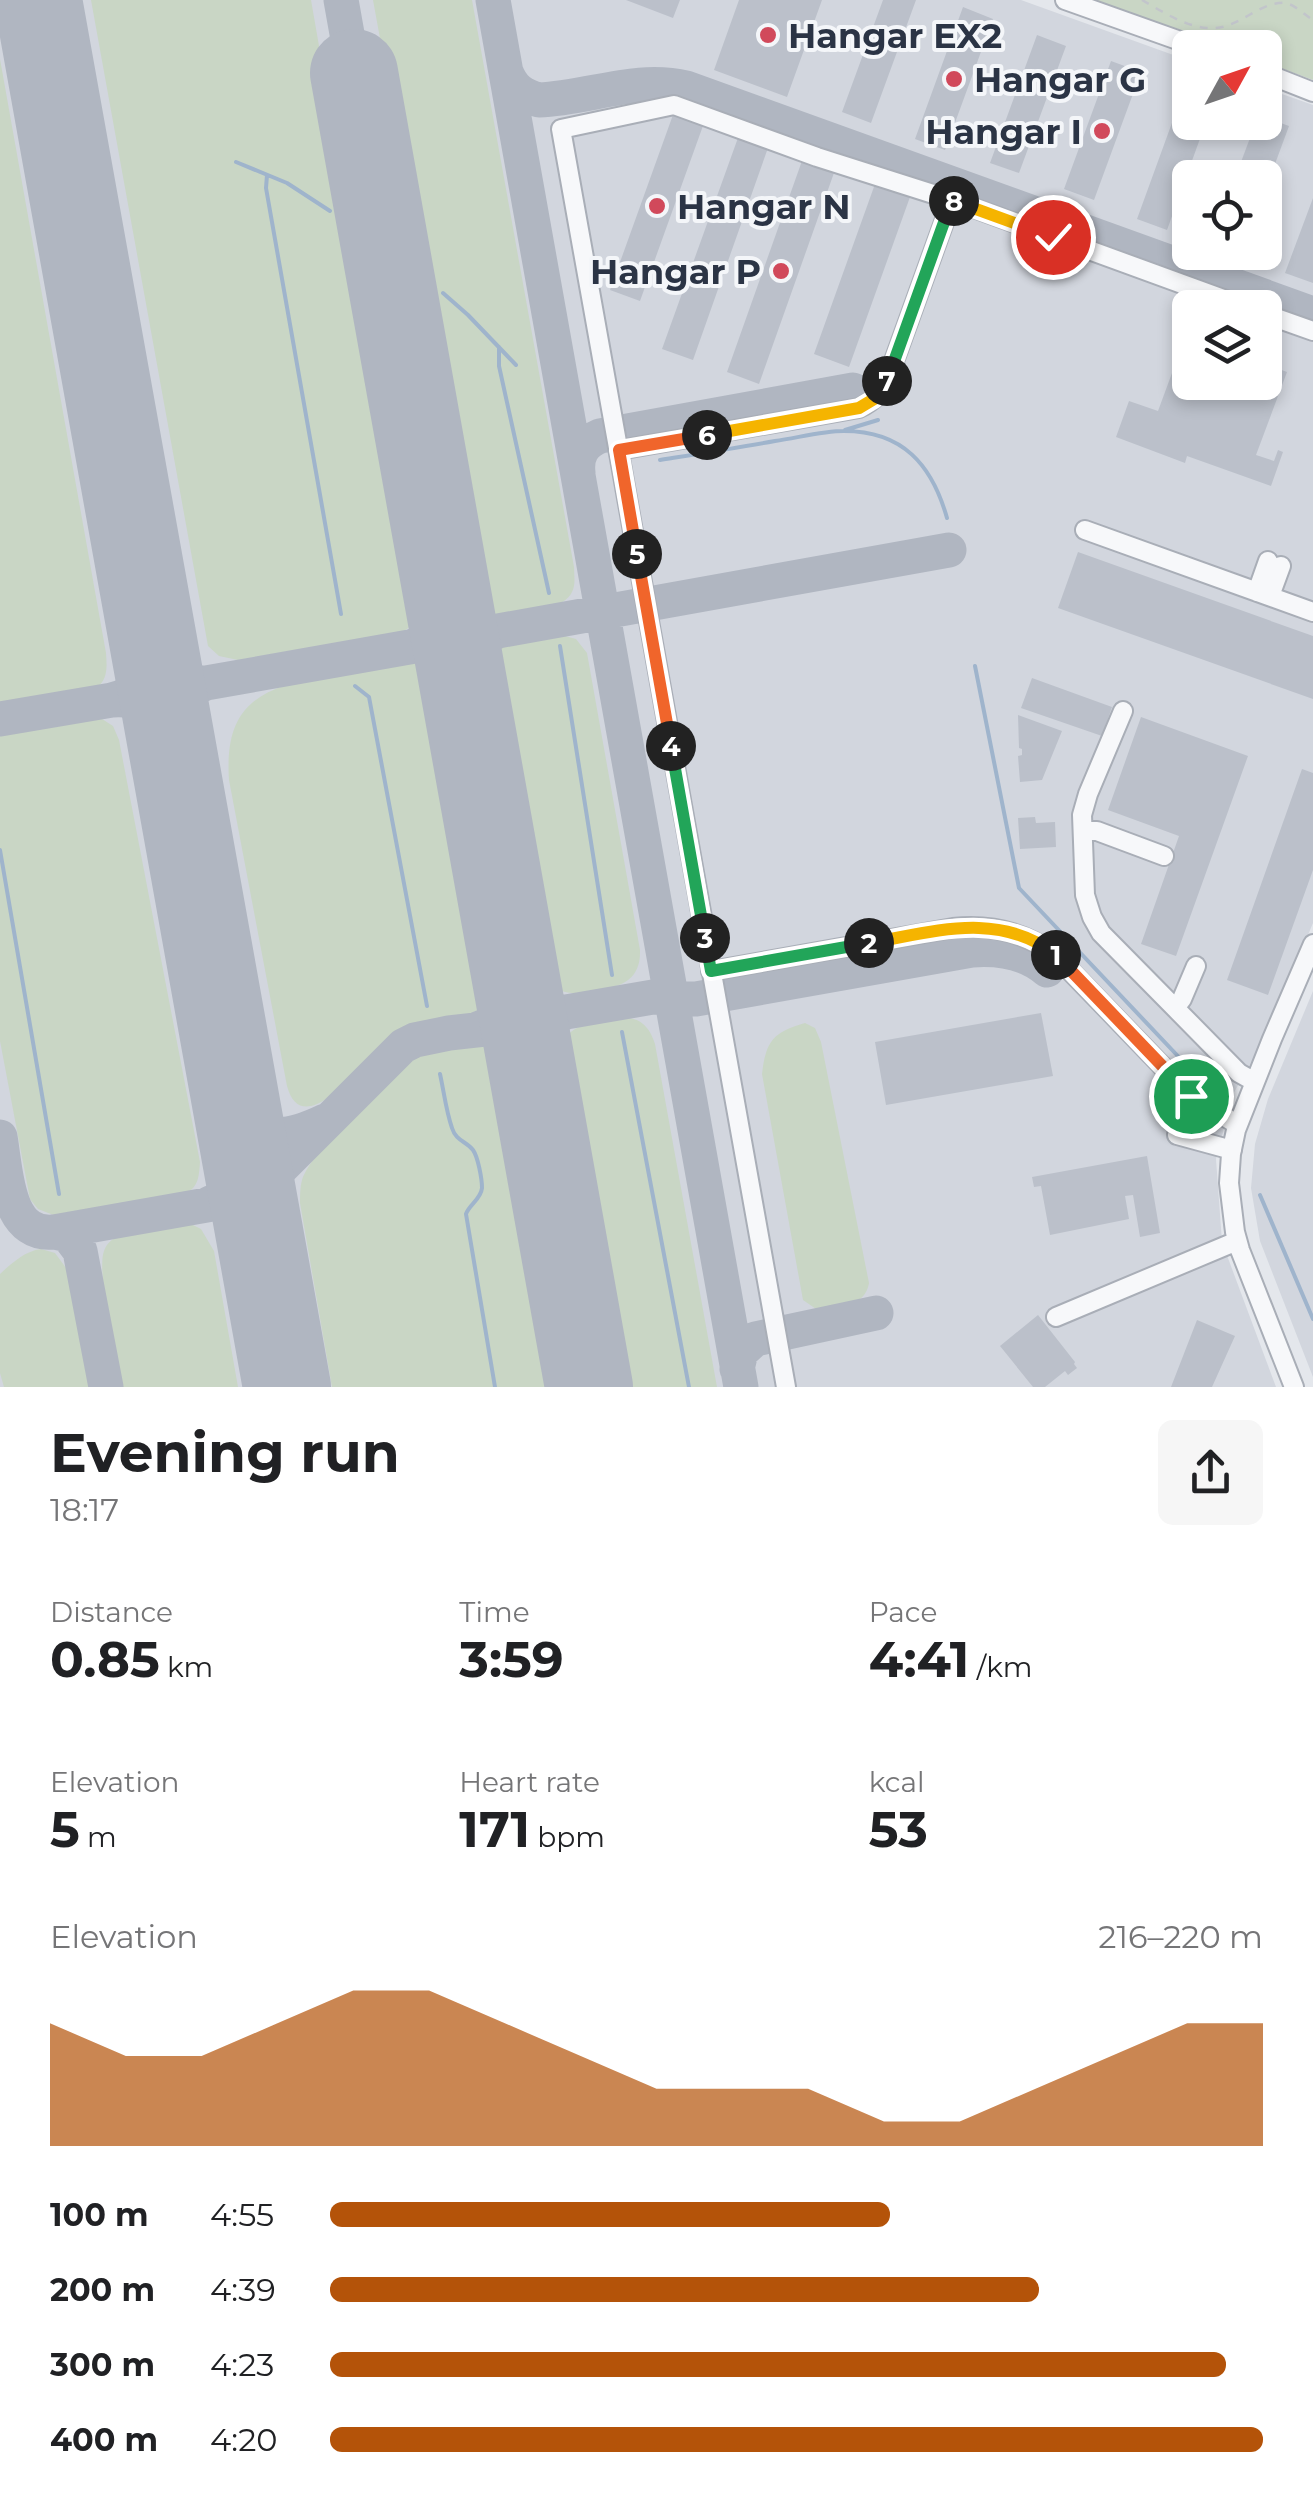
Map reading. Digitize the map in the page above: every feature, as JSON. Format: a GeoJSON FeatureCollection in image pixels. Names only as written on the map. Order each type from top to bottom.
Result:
{"type":"FeatureCollection","features":[{"type":"Feature","properties":{"kind":"street"},"geometry":{"type":"LineString","coordinates":[[1066,0],[1172,38]]}},
{"type":"Feature","properties":{"kind":"street"},"geometry":{"type":"LineString","coordinates":[[1282,80],[1313,92]]}},
{"type":"Feature","properties":{"kind":"street"},"geometry":{"type":"LineString","coordinates":[[786,1387],[560,129],[674,105],[1199,290]]}},
{"type":"Feature","properties":{"kind":"street"},"geometry":{"type":"LineString","coordinates":[[619,450],[868,404],[882,391],[889,375],[952,200]]}},
{"type":"Feature","properties":{"kind":"street"},"geometry":{"type":"LineString","coordinates":[[1282,320],[1313,331]]}},
{"type":"Feature","properties":{"kind":"street"},"geometry":{"type":"LineString","coordinates":[[1085,530],[1313,612]]}},
{"type":"Feature","properties":{"kind":"street"},"geometry":{"type":"LineString","coordinates":[[1264,594],[1274,564]]}},
{"type":"Feature","properties":{"kind":"street"},"geometry":{"type":"LineString","coordinates":[[1123,710],[1082,815],[1084,895],[1101,933],[1240,1073],[1255,1082]]}},
{"type":"Feature","properties":{"kind":"street"},"geometry":{"type":"LineString","coordinates":[[1082,831],[1097,830],[1164,856]]}},
{"type":"Feature","properties":{"kind":"street"},"geometry":{"type":"LineString","coordinates":[[711,971],[954,928],[984,926],[1009,931],[1053,952],[1191,1096],[1238,1125]]}},
{"type":"Feature","properties":{"kind":"street"},"geometry":{"type":"LineString","coordinates":[[1294,1387],[1238,1241],[1229,1183],[1238,1125],[1313,944]]}},
{"type":"Feature","properties":{"kind":"street"},"geometry":{"type":"LineString","coordinates":[[1175,1008],[1196,966]]}},
{"type":"Feature","properties":{"kind":"street"},"geometry":{"type":"LineString","coordinates":[[1177,1135],[1232,1150]]}},
{"type":"Feature","properties":{"kind":"street"},"geometry":{"type":"LineString","coordinates":[[1056,1317],[1238,1241]]}},
{"type":"Feature","properties":{"kind":"path"},"geometry":{"type":"LineString","coordinates":[[1142,0],[1180,20],[1209,29],[1222,28],[1272,2],[1288,3],[1313,20]]}},
{"type":"Feature","properties":{"kind":"shaded area"},"geometry":{"type":"Polygon","coordinates":[[[0,0],[1021,0],[1172,55],[1172,140],[1282,140],[1282,94],[1313,105],[1313,923],[1261,1046],[1233,1094],[1216,1159],[1222,1242],[1276,1387],[0,1387],[0,0]]]}},
{"type":"Feature","properties":{"kind":"shaded area"},"geometry":{"type":"Polygon","coordinates":[[[1313,991],[1313,1377],[1260,1241],[1251,1188],[1255,1144],[1268,1099],[1313,991]]]}},
{"type":"Feature","properties":{"kind":"green space"},"geometry":{"type":"Polygon","coordinates":[[[91,0],[311,0],[416,601],[415,619],[404,631],[238,660],[219,656],[208,646],[91,0]]]}},
{"type":"Feature","properties":{"kind":"green space"},"geometry":{"type":"Polygon","coordinates":[[[373,0],[472,0],[574,567],[572,592],[549,608],[495,617],[484,610],[373,0]]]}},
{"type":"Feature","properties":{"kind":"green space"},"geometry":{"type":"Polygon","coordinates":[[[1086,0],[1313,0],[1313,80],[1282,68],[1282,30],[1174,30],[1086,0]]]}},
{"type":"Feature","properties":{"kind":"green space"},"geometry":{"type":"Polygon","coordinates":[[[0,59],[107,664],[105,677],[96,689],[0,705],[0,59]]]}},
{"type":"Feature","properties":{"kind":"green space"},"geometry":{"type":"Polygon","coordinates":[[[561,635],[576,639],[587,653],[640,950],[638,968],[623,983],[575,993],[554,987],[545,973],[490,665],[492,653],[500,647],[561,635]]]}},
{"type":"Feature","properties":{"kind":"green space"},"geometry":{"type":"Polygon","coordinates":[[[410,662],[422,665],[430,678],[487,1000],[469,1015],[400,1032],[336,1092],[307,1106],[295,1102],[287,1086],[229,780],[233,734],[250,704],[281,687],[410,662]]]}},
{"type":"Feature","properties":{"kind":"green space"},"geometry":{"type":"Polygon","coordinates":[[[99,717],[113,726],[119,740],[200,1167],[196,1184],[186,1193],[56,1216],[38,1209],[30,1199],[0,1041],[0,736],[99,717]]]}},
{"type":"Feature","properties":{"kind":"green space"},"geometry":{"type":"Polygon","coordinates":[[[629,1018],[646,1027],[655,1044],[717,1387],[621,1387],[563,1043],[582,1026],[629,1018]]]}},
{"type":"Feature","properties":{"kind":"green space"},"geometry":{"type":"Polygon","coordinates":[[[805,1023],[815,1028],[821,1042],[869,1283],[857,1301],[819,1311],[803,1300],[762,1074],[766,1053],[778,1034],[805,1023]]]}},
{"type":"Feature","properties":{"kind":"green space"},"geometry":{"type":"Polygon","coordinates":[[[486,1045],[500,1062],[557,1387],[332,1387],[300,1203],[302,1180],[334,1133],[411,1056],[486,1045]]]}},
{"type":"Feature","properties":{"kind":"green space"},"geometry":{"type":"Polygon","coordinates":[[[191,1224],[201,1229],[214,1251],[238,1387],[122,1387],[105,1296],[105,1248],[121,1234],[191,1224]]]}},
{"type":"Feature","properties":{"kind":"green space"},"geometry":{"type":"Polygon","coordinates":[[[41,1249],[55,1253],[69,1272],[92,1387],[4,1387],[0,1373],[0,1274],[24,1255],[41,1249]]]}},
{"type":"Feature","properties":{"kind":"building"},"geometry":{"type":"Polygon","coordinates":[[[626,0],[680,0],[673,18],[626,0]]]}},
{"type":"Feature","properties":{"kind":"building","name":"Hangar EX2"},"geometry":{"type":"Polygon","coordinates":[[[739,0],[822,0],[787,97],[714,70],[739,0]]]}},
{"type":"Feature","properties":{"kind":"building"},"geometry":{"type":"Polygon","coordinates":[[[883,0],[916,0],[871,123],[842,112],[883,0]]]}},
{"type":"Feature","properties":{"kind":"building","name":"Hangar G"},"geometry":{"type":"Polygon","coordinates":[[[963,7],[993,19],[945,150],[915,139],[963,7]]]}},
{"type":"Feature","properties":{"kind":"building"},"geometry":{"type":"Polygon","coordinates":[[[1037,35],[1066,46],[1019,173],[990,163],[1037,35]]]}},
{"type":"Feature","properties":{"kind":"building","name":"Hangar I"},"geometry":{"type":"Polygon","coordinates":[[[1111,61],[1141,72],[1094,200],[1064,189],[1111,61]]]}},
{"type":"Feature","properties":{"kind":"building","name":"Hangar N"},"geometry":{"type":"Polygon","coordinates":[[[674,112],[704,123],[640,301],[610,290],[674,112]]]}},
{"type":"Feature","properties":{"kind":"building"},"geometry":{"type":"Polygon","coordinates":[[[1172,123],[1172,140],[1200,140],[1192,160],[1172,160],[1172,216],[1167,230],[1137,219],[1172,123]]]}},
{"type":"Feature","properties":{"kind":"building"},"geometry":{"type":"Polygon","coordinates":[[[1282,123],[1289,126],[1276,160],[1242,160],[1249,140],[1282,140],[1282,123]]]}},
{"type":"Feature","properties":{"kind":"building"},"geometry":{"type":"Polygon","coordinates":[[[739,135],[769,145],[693,360],[662,349],[739,135]]]}},
{"type":"Feature","properties":{"kind":"building","name":"Hangar P"},"geometry":{"type":"Polygon","coordinates":[[[803,158],[835,170],[759,384],[727,372],[803,158]]]}},
{"type":"Feature","properties":{"kind":"building"},"geometry":{"type":"Polygon","coordinates":[[[875,184],[910,197],[849,367],[814,354],[875,184]]]}},
{"type":"Feature","properties":{"kind":"building"},"geometry":{"type":"Polygon","coordinates":[[[1313,198],[1313,283],[1285,273],[1313,198]]]}},
{"type":"Feature","properties":{"kind":"building"},"geometry":{"type":"Polygon","coordinates":[[[1172,373],[1172,400],[1277,400],[1256,455],[1274,461],[1278,450],[1283,452],[1271,486],[1187,456],[1185,463],[1116,437],[1129,401],[1158,411],[1172,373]]]}},
{"type":"Feature","properties":{"kind":"building"},"geometry":{"type":"Polygon","coordinates":[[[1078,552],[1313,636],[1313,699],[1058,608],[1078,552]]]}},
{"type":"Feature","properties":{"kind":"building"},"geometry":{"type":"Polygon","coordinates":[[[1032,678],[1112,707],[1102,736],[1021,708],[1032,678]]]}},
{"type":"Feature","properties":{"kind":"building"},"geometry":{"type":"Polygon","coordinates":[[[1018,715],[1062,731],[1042,780],[1020,782],[1018,715]]]}},
{"type":"Feature","properties":{"kind":"building"},"geometry":{"type":"Polygon","coordinates":[[[1141,717],[1248,756],[1176,956],[1141,944],[1179,836],[1108,810],[1141,717]]]}},
{"type":"Feature","properties":{"kind":"building"},"geometry":{"type":"Polygon","coordinates":[[[1302,769],[1313,773],[1313,870],[1268,995],[1227,980],[1302,769]]]}},
{"type":"Feature","properties":{"kind":"building"},"geometry":{"type":"Polygon","coordinates":[[[1035,817],[1036,823],[1055,822],[1056,847],[1020,849],[1018,818],[1035,817]]]}},
{"type":"Feature","properties":{"kind":"building"},"geometry":{"type":"Polygon","coordinates":[[[1041,1013],[1053,1076],[886,1105],[875,1042],[1041,1013]]]}},
{"type":"Feature","properties":{"kind":"building"},"geometry":{"type":"Polygon","coordinates":[[[1147,1156],[1160,1233],[1140,1237],[1133,1195],[1125,1196],[1129,1219],[1050,1235],[1041,1186],[1034,1187],[1032,1177],[1147,1156]]]}},
{"type":"Feature","properties":{"kind":"building"},"geometry":{"type":"Polygon","coordinates":[[[1038,1315],[1077,1368],[1068,1375],[1065,1371],[1045,1387],[1033,1387],[1000,1346],[1038,1315]]]}},
{"type":"Feature","properties":{"kind":"building"},"geometry":{"type":"Polygon","coordinates":[[[1197,1320],[1235,1336],[1212,1387],[1171,1387],[1197,1320]]]}},
{"type":"Feature","properties":{"kind":"waterway"},"geometry":{"type":"LineString","coordinates":[[236,162],[287,183],[330,211]]}},
{"type":"Feature","properties":{"kind":"waterway"},"geometry":{"type":"LineString","coordinates":[[267,175],[266,188],[341,614]]}},
{"type":"Feature","properties":{"kind":"waterway"},"geometry":{"type":"LineString","coordinates":[[443,293],[516,365]]}},
{"type":"Feature","properties":{"kind":"waterway"},"geometry":{"type":"LineString","coordinates":[[499,347],[499,366],[549,593]]}},
{"type":"Feature","properties":{"kind":"waterway"},"geometry":{"type":"LineString","coordinates":[[845,430],[878,420]]}},
{"type":"Feature","properties":{"kind":"waterway"},"geometry":{"type":"LineString","coordinates":[[660,460],[827,432],[865,433],[883,437],[912,455],[933,482],[947,518]]}},
{"type":"Feature","properties":{"kind":"waterway"},"geometry":{"type":"LineString","coordinates":[[560,646],[612,975]]}},
{"type":"Feature","properties":{"kind":"waterway"},"geometry":{"type":"LineString","coordinates":[[975,666],[1019,888],[1192,1071],[1196,1085]]}},
{"type":"Feature","properties":{"kind":"waterway"},"geometry":{"type":"LineString","coordinates":[[355,686],[369,697],[427,1006]]}},
{"type":"Feature","properties":{"kind":"waterway"},"geometry":{"type":"LineString","coordinates":[[0,850],[59,1194]]}},
{"type":"Feature","properties":{"kind":"waterway"},"geometry":{"type":"LineString","coordinates":[[622,1032],[689,1387]]}},
{"type":"Feature","properties":{"kind":"waterway"},"geometry":{"type":"LineString","coordinates":[[440,1074],[452,1128],[473,1150],[480,1174],[481,1192],[466,1214],[495,1387]]}},
{"type":"Feature","properties":{"kind":"waterway"},"geometry":{"type":"LineString","coordinates":[[1260,1195],[1313,1319]]}},
{"type":"Feature","properties":{"kind":"taxiway"},"geometry":{"type":"LineString","coordinates":[[341,0],[354,73]]}},
{"type":"Feature","properties":{"kind":"taxiway"},"geometry":{"type":"LineString","coordinates":[[493,0],[741,1387]]}},
{"type":"Feature","properties":{"kind":"taxiway"},"geometry":{"type":"LineString","coordinates":[[506,72],[518,90],[539,100],[631,86],[686,88],[1313,314]]}},
{"type":"Feature","properties":{"kind":"taxiway"},"geometry":{"type":"LineString","coordinates":[[578,473],[582,450],[600,436],[853,390]]}},
{"type":"Feature","properties":{"kind":"taxiway"},"geometry":{"type":"LineString","coordinates":[[0,719],[112,700],[141,685],[152,654],[133,530],[159,653],[178,676],[206,683],[182,697],[172,723],[191,851],[167,736],[159,718],[140,703],[112,700]]}},
{"type":"Feature","properties":{"kind":"taxiway"},"geometry":{"type":"LineString","coordinates":[[206,683],[415,646],[429,638],[438,627],[445,599],[437,538],[447,584],[459,613],[481,630],[498,631],[482,640],[467,665],[466,697],[474,746],[465,697],[453,667],[430,648],[413,646]]}},
{"type":"Feature","properties":{"kind":"taxiway"},"geometry":{"type":"LineString","coordinates":[[498,631],[949,550]]}},
{"type":"Feature","properties":{"kind":"taxiway"},"geometry":{"type":"LineString","coordinates":[[272,1301],[258,1209],[262,1190],[403,1046],[449,1033],[494,1028],[505,1032],[517,1040],[527,1058],[543,1130],[534,1080],[535,1047],[540,1032],[566,1012],[548,1010],[525,992],[518,978],[504,914],[512,963],[512,995],[496,1020],[480,1028]]}},
{"type":"Feature","properties":{"kind":"taxiway"},"geometry":{"type":"LineString","coordinates":[[566,1012],[653,997],[696,999],[972,950],[1012,952],[1047,970]]}},
{"type":"Feature","properties":{"kind":"taxiway"},"geometry":{"type":"LineString","coordinates":[[223,1032],[238,1101],[257,1129],[273,1135],[325,1121]]}},
{"type":"Feature","properties":{"kind":"taxiway"},"geometry":{"type":"LineString","coordinates":[[210,1203],[224,1196],[239,1175],[241,1148],[236,1105]]}},
{"type":"Feature","properties":{"kind":"taxiway"},"geometry":{"type":"LineString","coordinates":[[0,1137],[11,1199],[26,1224],[38,1231],[54,1232],[218,1203],[245,1218],[259,1246]]}},
{"type":"Feature","properties":{"kind":"taxiway"},"geometry":{"type":"LineString","coordinates":[[54,1232],[68,1235],[80,1251],[106,1387]]}},
{"type":"Feature","properties":{"kind":"taxiway"},"geometry":{"type":"LineString","coordinates":[[737,1369],[741,1352],[755,1339],[876,1313]]}},
{"type":"Feature","properties":{"kind":"runway"},"geometry":{"type":"LineString","coordinates":[[38,0],[287,1387]]}},
{"type":"Feature","properties":{"kind":"runway"},"geometry":{"type":"LineString","coordinates":[[354,73],[589,1387]]}},
{"type":"Feature","properties":{"kind":"place","name":"Hangar EX2"},"geometry":{"type":"Point","coordinates":[768,35]}},
{"type":"Feature","properties":{"kind":"place","name":"Hangar G"},"geometry":{"type":"Point","coordinates":[954,79]}},
{"type":"Feature","properties":{"kind":"place","name":"Hangar I"},"geometry":{"type":"Point","coordinates":[1102,131]}},
{"type":"Feature","properties":{"kind":"place","name":"Hangar N"},"geometry":{"type":"Point","coordinates":[657,206]}},
{"type":"Feature","properties":{"kind":"place","name":"Hangar P"},"geometry":{"type":"Point","coordinates":[781,271]}},
{"type":"Feature","properties":{"kind":"route"},"geometry":{"type":"LineString","coordinates":[[1053,237],[952,200],[889,375],[882,391],[868,404],[619,450],[711,971],[954,928],[984,926],[1009,931],[1053,952],[1191,1096]]}}]}
